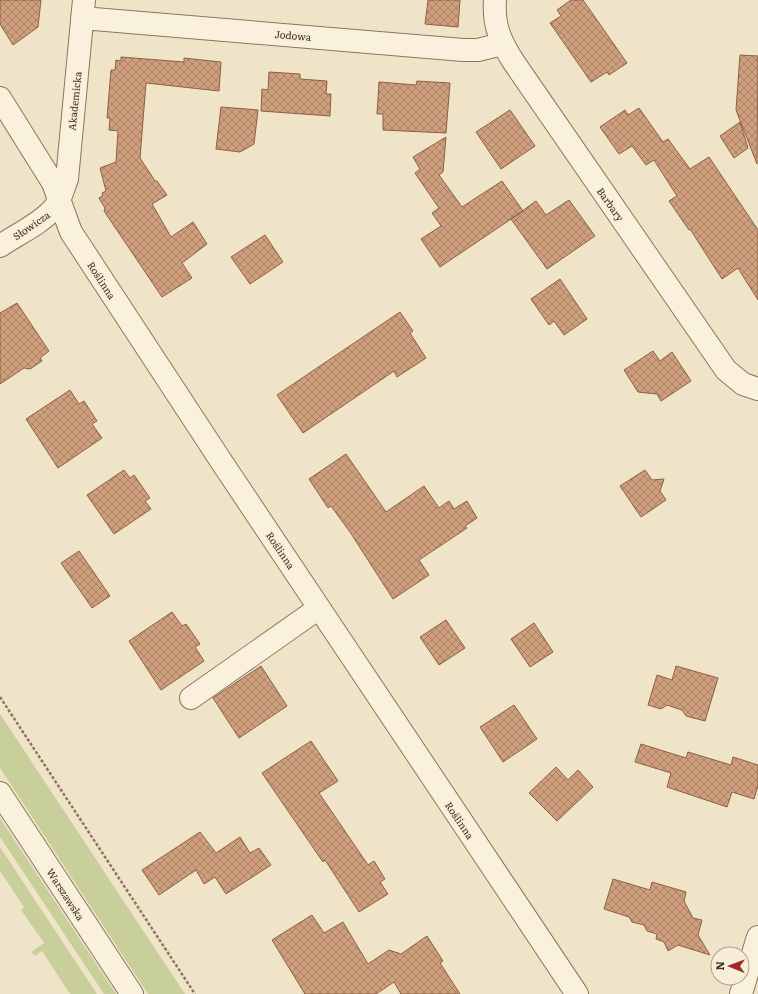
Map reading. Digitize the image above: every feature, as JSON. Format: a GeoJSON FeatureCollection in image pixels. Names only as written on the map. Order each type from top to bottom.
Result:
{"type":"FeatureCollection","features":[{"type":"Feature","properties":{"kind":"street","name":"Barbary"},"geometry":{"type":"LineString","coordinates":[[495,0],[496,30],[502,44],[726,370],[743,384],[758,388]]}},
{"type":"Feature","properties":{"kind":"street","name":"Jodowa"},"geometry":{"type":"LineString","coordinates":[[83,9],[463,50],[478,50],[502,44]]}},
{"type":"Feature","properties":{"kind":"street","name":"Akademicka"},"geometry":{"type":"LineString","coordinates":[[59,201],[67,179],[83,9]]}},
{"type":"Feature","properties":{"kind":"street","name":"Roślinna"},"geometry":{"type":"LineString","coordinates":[[0,98],[53,183],[71,232],[319,608],[577,994]]}},
{"type":"Feature","properties":{"kind":"street","name":"Słowicza"},"geometry":{"type":"LineString","coordinates":[[0,246],[46,216],[59,201]]}},
{"type":"Feature","properties":{"kind":"street"},"geometry":{"type":"LineString","coordinates":[[191,698],[319,608]]}},
{"type":"Feature","properties":{"kind":"street","name":"Warszawska"},"geometry":{"type":"LineString","coordinates":[[0,793],[132,994]]}},
{"type":"Feature","properties":{"kind":"street"},"geometry":{"type":"LineString","coordinates":[[741,994],[758,936]]}},
{"type":"Feature","properties":{"kind":"path"},"geometry":{"type":"LineString","coordinates":[[0,697],[196,994]]}},
{"type":"Feature","properties":{"kind":"green space"},"geometry":{"type":"Polygon","coordinates":[[[0,714],[185,994],[148,994],[0,768],[0,714]]]}},
{"type":"Feature","properties":{"kind":"green space"},"geometry":{"type":"Polygon","coordinates":[[[0,818],[116,994],[104,994],[0,837],[0,818]]]}},
{"type":"Feature","properties":{"kind":"green space"},"geometry":{"type":"Polygon","coordinates":[[[0,847],[97,994],[70,994],[42,951],[35,956],[31,952],[44,943],[21,910],[24,907],[0,871],[0,847]]]}},
{"type":"Feature","properties":{"kind":"building"},"geometry":{"type":"Polygon","coordinates":[[[0,0],[41,0],[38,27],[13,45],[0,24],[0,0]]]}},
{"type":"Feature","properties":{"kind":"building"},"geometry":{"type":"Polygon","coordinates":[[[428,0],[460,0],[458,27],[425,24],[428,0]]]}},
{"type":"Feature","properties":{"kind":"building"},"geometry":{"type":"Polygon","coordinates":[[[571,0],[583,0],[627,63],[609,75],[607,72],[591,82],[550,23],[561,16],[557,10],[571,0]]]}},
{"type":"Feature","properties":{"kind":"building"},"geometry":{"type":"Polygon","coordinates":[[[740,55],[758,56],[757,164],[736,110],[740,55]]]}},
{"type":"Feature","properties":{"kind":"building"},"geometry":{"type":"Polygon","coordinates":[[[121,57],[184,62],[184,58],[221,62],[219,91],[146,83],[140,158],[155,181],[157,181],[167,195],[152,204],[171,237],[193,222],[207,244],[182,263],[192,278],[162,297],[104,211],[105,208],[99,198],[103,195],[102,193],[106,191],[100,168],[116,162],[118,131],[109,130],[110,118],[107,118],[111,70],[115,70],[116,60],[121,61],[121,57]]]}},
{"type":"Feature","properties":{"kind":"building"},"geometry":{"type":"Polygon","coordinates":[[[269,72],[300,74],[300,79],[327,81],[326,94],[331,94],[330,116],[261,111],[262,89],[268,90],[269,72]]]}},
{"type":"Feature","properties":{"kind":"building"},"geometry":{"type":"Polygon","coordinates":[[[417,81],[450,83],[446,133],[383,130],[383,114],[377,114],[379,82],[416,85],[417,81]]]}},
{"type":"Feature","properties":{"kind":"building"},"geometry":{"type":"Polygon","coordinates":[[[221,107],[258,110],[254,144],[240,152],[216,149],[221,107]]]}},
{"type":"Feature","properties":{"kind":"building"},"geometry":{"type":"Polygon","coordinates":[[[639,108],[663,142],[668,139],[690,169],[709,157],[758,230],[758,300],[738,268],[722,279],[690,229],[689,230],[669,201],[677,196],[654,160],[646,165],[632,146],[619,154],[600,127],[625,110],[628,115],[639,108]]]}},
{"type":"Feature","properties":{"kind":"building"},"geometry":{"type":"Polygon","coordinates":[[[510,110],[535,146],[501,169],[476,132],[510,110]]]}},
{"type":"Feature","properties":{"kind":"building"},"geometry":{"type":"Polygon","coordinates":[[[740,122],[748,148],[734,158],[720,136],[740,122]]]}},
{"type":"Feature","properties":{"kind":"building"},"geometry":{"type":"Polygon","coordinates":[[[446,137],[443,172],[439,175],[462,207],[502,181],[523,211],[440,267],[421,239],[441,226],[432,213],[439,208],[415,173],[420,169],[413,157],[446,137]]]}},
{"type":"Feature","properties":{"kind":"building"},"geometry":{"type":"Polygon","coordinates":[[[569,200],[595,236],[547,269],[511,219],[536,201],[546,215],[569,200]]]}},
{"type":"Feature","properties":{"kind":"building"},"geometry":{"type":"Polygon","coordinates":[[[265,235],[283,262],[250,284],[231,257],[265,235]]]}},
{"type":"Feature","properties":{"kind":"building"},"geometry":{"type":"Polygon","coordinates":[[[560,279],[587,319],[564,335],[554,321],[549,325],[531,299],[560,279]]]}},
{"type":"Feature","properties":{"kind":"building"},"geometry":{"type":"Polygon","coordinates":[[[17,303],[49,351],[40,358],[42,361],[30,369],[24,368],[0,384],[0,313],[17,303]]]}},
{"type":"Feature","properties":{"kind":"building"},"geometry":{"type":"Polygon","coordinates":[[[400,312],[413,331],[410,333],[426,358],[397,377],[394,371],[303,433],[277,395],[400,312]]]}},
{"type":"Feature","properties":{"kind":"building"},"geometry":{"type":"Polygon","coordinates":[[[653,351],[660,361],[672,352],[691,381],[661,401],[657,394],[638,392],[624,370],[653,351]]]}},
{"type":"Feature","properties":{"kind":"building"},"geometry":{"type":"Polygon","coordinates":[[[70,390],[79,404],[84,401],[97,421],[92,424],[102,438],[58,468],[26,419],[70,390]]]}},
{"type":"Feature","properties":{"kind":"building"},"geometry":{"type":"Polygon","coordinates":[[[346,454],[386,512],[424,486],[439,508],[449,501],[454,509],[467,501],[477,518],[465,526],[467,528],[419,560],[429,575],[393,599],[350,532],[331,506],[328,508],[309,479],[346,454]]]}},
{"type":"Feature","properties":{"kind":"building"},"geometry":{"type":"Polygon","coordinates":[[[124,470],[130,478],[134,475],[150,498],[145,501],[151,509],[114,534],[87,495],[124,470]]]}},
{"type":"Feature","properties":{"kind":"building"},"geometry":{"type":"Polygon","coordinates":[[[645,470],[652,480],[664,479],[660,491],[666,500],[641,517],[620,486],[645,470]]]}},
{"type":"Feature","properties":{"kind":"building"},"geometry":{"type":"Polygon","coordinates":[[[79,551],[110,596],[92,608],[61,563],[79,551]]]}},
{"type":"Feature","properties":{"kind":"building"},"geometry":{"type":"Polygon","coordinates":[[[172,612],[182,626],[186,624],[200,644],[195,647],[204,661],[161,690],[129,641],[172,612]]]}},
{"type":"Feature","properties":{"kind":"building"},"geometry":{"type":"Polygon","coordinates":[[[446,620],[465,648],[439,665],[420,637],[446,620]]]}},
{"type":"Feature","properties":{"kind":"building"},"geometry":{"type":"Polygon","coordinates":[[[534,623],[553,652],[530,667],[511,639],[534,623]]]}},
{"type":"Feature","properties":{"kind":"building"},"geometry":{"type":"Polygon","coordinates":[[[261,666],[287,706],[239,738],[213,698],[261,666]]]}},
{"type":"Feature","properties":{"kind":"building"},"geometry":{"type":"Polygon","coordinates":[[[676,666],[718,678],[705,721],[686,716],[682,710],[667,705],[661,709],[648,705],[657,675],[672,680],[676,666]]]}},
{"type":"Feature","properties":{"kind":"building"},"geometry":{"type":"Polygon","coordinates":[[[514,705],[537,739],[503,762],[480,727],[514,705]]]}},
{"type":"Feature","properties":{"kind":"building"},"geometry":{"type":"Polygon","coordinates":[[[311,741],[338,781],[319,793],[368,865],[374,861],[385,879],[380,882],[388,894],[359,912],[325,860],[323,862],[262,773],[311,741]]]}},
{"type":"Feature","properties":{"kind":"building"},"geometry":{"type":"Polygon","coordinates":[[[641,744],[686,758],[688,752],[731,765],[733,757],[758,765],[758,786],[754,799],[732,792],[727,807],[667,787],[671,773],[635,762],[641,744]]]}},
{"type":"Feature","properties":{"kind":"building"},"geometry":{"type":"Polygon","coordinates":[[[556,767],[568,780],[578,770],[593,787],[557,821],[529,793],[556,767]]]}},
{"type":"Feature","properties":{"kind":"building"},"geometry":{"type":"Polygon","coordinates":[[[200,832],[216,853],[240,837],[250,853],[259,848],[271,865],[226,894],[215,877],[204,884],[196,870],[159,895],[142,870],[200,832]]]}},
{"type":"Feature","properties":{"kind":"building"},"geometry":{"type":"Polygon","coordinates":[[[613,879],[650,890],[652,882],[686,892],[684,901],[693,918],[702,920],[698,935],[710,955],[678,945],[668,951],[664,942],[656,939],[657,934],[647,931],[644,925],[632,922],[629,917],[604,909],[613,879]]]}},
{"type":"Feature","properties":{"kind":"building"},"geometry":{"type":"Polygon","coordinates":[[[312,915],[324,933],[343,922],[368,964],[389,950],[401,954],[427,936],[443,961],[440,963],[460,994],[401,994],[394,982],[376,994],[305,994],[272,940],[312,915]]]}}]}
